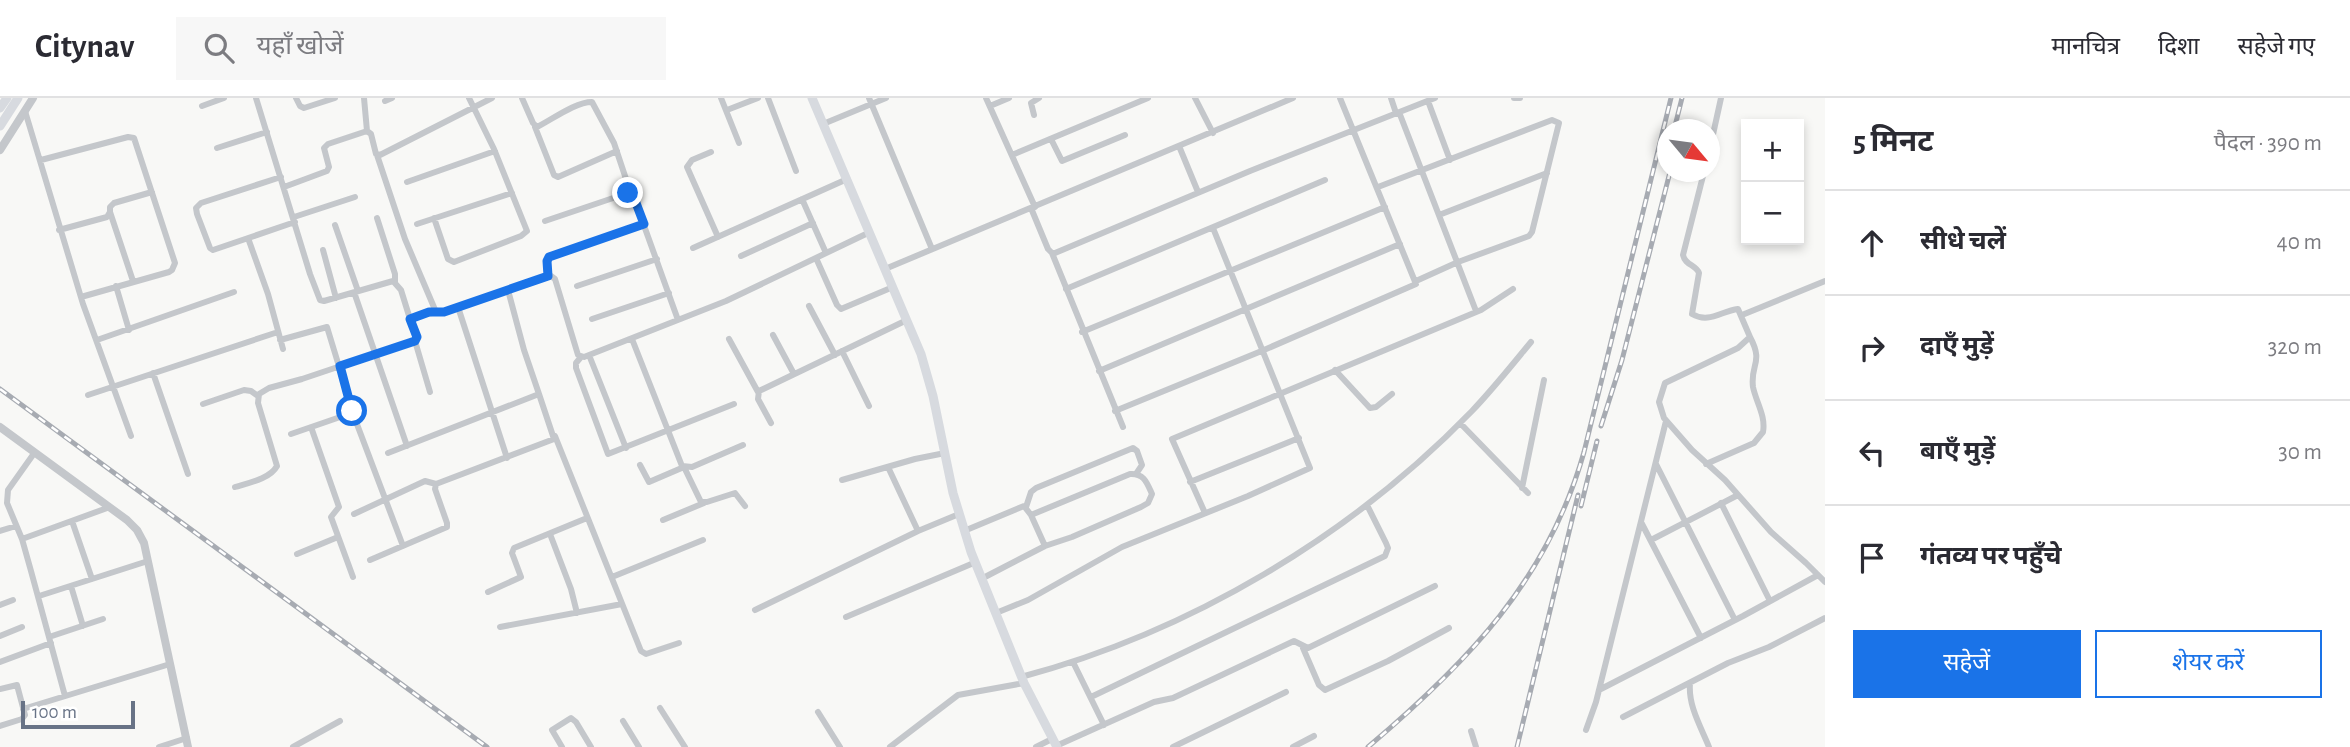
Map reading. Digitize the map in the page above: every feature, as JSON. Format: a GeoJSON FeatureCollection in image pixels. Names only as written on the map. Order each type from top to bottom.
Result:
{"type":"FeatureCollection","features":[{"type":"Feature","properties":{"kind":"main road"},"geometry":{"type":"LineString","coordinates":[[0,108],[6,98]]}},
{"type":"Feature","properties":{"kind":"main road"},"geometry":{"type":"LineString","coordinates":[[0,126],[18,98]]}},
{"type":"Feature","properties":{"kind":"main road"},"geometry":{"type":"LineString","coordinates":[[812,98],[867,233],[921,354],[964,531],[1022,680],[1055,744]]}},
{"type":"Feature","properties":{"kind":"street"},"geometry":{"type":"LineString","coordinates":[[0,150],[33,98]]}},
{"type":"Feature","properties":{"kind":"street"},"geometry":{"type":"LineString","coordinates":[[202,106],[224,98]]}},
{"type":"Feature","properties":{"kind":"street"},"geometry":{"type":"LineString","coordinates":[[256,98],[320,300],[336,298],[390,281],[395,282]]}},
{"type":"Feature","properties":{"kind":"street"},"geometry":{"type":"LineString","coordinates":[[296,98],[304,108],[335,98]]}},
{"type":"Feature","properties":{"kind":"street"},"geometry":{"type":"LineString","coordinates":[[364,98],[368,131],[405,239],[436,312]]}},
{"type":"Feature","properties":{"kind":"street"},"geometry":{"type":"LineString","coordinates":[[433,218],[448,259],[454,262],[526,233],[527,228],[495,151],[469,98]]}},
{"type":"Feature","properties":{"kind":"street"},"geometry":{"type":"LineString","coordinates":[[377,155],[492,98]]}},
{"type":"Feature","properties":{"kind":"street"},"geometry":{"type":"LineString","coordinates":[[522,98],[554,175],[558,177],[617,151]]}},
{"type":"Feature","properties":{"kind":"street"},"geometry":{"type":"LineString","coordinates":[[721,98],[739,143]]}},
{"type":"Feature","properties":{"kind":"street"},"geometry":{"type":"LineString","coordinates":[[727,110],[758,98]]}},
{"type":"Feature","properties":{"kind":"street"},"geometry":{"type":"LineString","coordinates":[[768,98],[796,172]]}},
{"type":"Feature","properties":{"kind":"street"},"geometry":{"type":"LineString","coordinates":[[823,124],[870,101],[886,98]]}},
{"type":"Feature","properties":{"kind":"street"},"geometry":{"type":"LineString","coordinates":[[986,98],[1123,427]]}},
{"type":"Feature","properties":{"kind":"street"},"geometry":{"type":"LineString","coordinates":[[990,106],[1009,98]]}},
{"type":"Feature","properties":{"kind":"street"},"geometry":{"type":"LineString","coordinates":[[1034,115],[1031,103],[1039,98]]}},
{"type":"Feature","properties":{"kind":"street"},"geometry":{"type":"LineString","coordinates":[[1012,155],[1149,98]]}},
{"type":"Feature","properties":{"kind":"street"},"geometry":{"type":"LineString","coordinates":[[1195,98],[1213,132]]}},
{"type":"Feature","properties":{"kind":"street"},"geometry":{"type":"LineString","coordinates":[[885,269],[1293,98]]}},
{"type":"Feature","properties":{"kind":"street"},"geometry":{"type":"LineString","coordinates":[[1340,98],[1416,281]]}},
{"type":"Feature","properties":{"kind":"street"},"geometry":{"type":"LineString","coordinates":[[1391,98],[1476,311]]}},
{"type":"Feature","properties":{"kind":"street"},"geometry":{"type":"LineString","coordinates":[[1514,98],[1520,98]]}},
{"type":"Feature","properties":{"kind":"street"},"geometry":{"type":"LineString","coordinates":[[1716,119],[1721,98]]}},
{"type":"Feature","properties":{"kind":"street"},"geometry":{"type":"LineString","coordinates":[[1052,253],[1431,99],[1450,160]]}},
{"type":"Feature","properties":{"kind":"street"},"geometry":{"type":"LineString","coordinates":[[870,101],[932,249]]}},
{"type":"Feature","properties":{"kind":"street"},"geometry":{"type":"LineString","coordinates":[[535,127],[590,102],[594,104],[617,151],[678,320]]}},
{"type":"Feature","properties":{"kind":"street"},"geometry":{"type":"LineString","coordinates":[[25,111],[81,297],[131,436]]}},
{"type":"Feature","properties":{"kind":"street"},"geometry":{"type":"LineString","coordinates":[[1115,411],[1264,351],[1413,286],[1416,281],[1458,262],[1529,236],[1558,130],[1557,121],[1552,120],[1378,187]]}},
{"type":"Feature","properties":{"kind":"street"},"geometry":{"type":"LineString","coordinates":[[284,187],[327,171],[329,167],[325,146],[368,131]]}},
{"type":"Feature","properties":{"kind":"street"},"geometry":{"type":"LineString","coordinates":[[217,148],[267,132]]}},
{"type":"Feature","properties":{"kind":"street"},"geometry":{"type":"LineString","coordinates":[[1051,139],[1062,161],[1125,135]]}},
{"type":"Feature","properties":{"kind":"street"},"geometry":{"type":"LineString","coordinates":[[41,160],[131,137],[136,141],[175,262],[169,272],[81,297]]}},
{"type":"Feature","properties":{"kind":"street"},"geometry":{"type":"LineString","coordinates":[[1179,146],[1198,192]]}},
{"type":"Feature","properties":{"kind":"street"},"geometry":{"type":"LineString","coordinates":[[407,182],[495,151]]}},
{"type":"Feature","properties":{"kind":"street"},"geometry":{"type":"LineString","coordinates":[[710,152],[688,162],[687,167],[718,237]]}},
{"type":"Feature","properties":{"kind":"street"},"geometry":{"type":"LineString","coordinates":[[1439,215],[1547,173]]}},
{"type":"Feature","properties":{"kind":"street"},"geometry":{"type":"LineString","coordinates":[[281,177],[201,203],[196,208],[210,249],[248,238],[355,197]]}},
{"type":"Feature","properties":{"kind":"street"},"geometry":{"type":"LineString","coordinates":[[693,248],[845,180]]}},
{"type":"Feature","properties":{"kind":"street"},"geometry":{"type":"LineString","coordinates":[[1066,289],[1325,180]]}},
{"type":"Feature","properties":{"kind":"street"},"geometry":{"type":"LineString","coordinates":[[1701,182],[1683,255],[1686,262],[1699,273],[1692,314],[1698,318],[1710,318],[1736,308],[1740,310],[1758,357],[1753,385],[1763,417],[1763,432],[1754,443],[1706,464]]}},
{"type":"Feature","properties":{"kind":"street"},"geometry":{"type":"LineString","coordinates":[[60,230],[107,217],[114,203],[152,192]]}},
{"type":"Feature","properties":{"kind":"street"},"geometry":{"type":"LineString","coordinates":[[417,224],[512,192]]}},
{"type":"Feature","properties":{"kind":"street"},"geometry":{"type":"LineString","coordinates":[[545,221],[631,194]]}},
{"type":"Feature","properties":{"kind":"street"},"geometry":{"type":"LineString","coordinates":[[802,199],[826,253]]}},
{"type":"Feature","properties":{"kind":"street"},"geometry":{"type":"LineString","coordinates":[[1083,332],[1385,207]]}},
{"type":"Feature","properties":{"kind":"street"},"geometry":{"type":"LineString","coordinates":[[110,212],[133,281]]}},
{"type":"Feature","properties":{"kind":"street"},"geometry":{"type":"LineString","coordinates":[[377,218],[395,274],[395,282],[401,289],[417,337],[415,341],[430,392]]}},
{"type":"Feature","properties":{"kind":"street"},"geometry":{"type":"LineString","coordinates":[[741,256],[813,223]]}},
{"type":"Feature","properties":{"kind":"street"},"geometry":{"type":"LineString","coordinates":[[548,276],[549,257],[644,224]]}},
{"type":"Feature","properties":{"kind":"street"},"geometry":{"type":"LineString","coordinates":[[335,225],[374,355],[407,446]]}},
{"type":"Feature","properties":{"kind":"street"},"geometry":{"type":"LineString","coordinates":[[996,613],[1028,600],[1122,547],[1307,471],[1310,465],[1213,228]]}},
{"type":"Feature","properties":{"kind":"street"},"geometry":{"type":"LineString","coordinates":[[734,404],[609,454],[605,450],[576,363],[581,357],[678,320],[867,233]]}},
{"type":"Feature","properties":{"kind":"street"},"geometry":{"type":"LineString","coordinates":[[248,238],[283,349]]}},
{"type":"Feature","properties":{"kind":"street"},"geometry":{"type":"LineString","coordinates":[[1098,371],[1400,244]]}},
{"type":"Feature","properties":{"kind":"street"},"geometry":{"type":"LineString","coordinates":[[323,250],[336,298]]}},
{"type":"Feature","properties":{"kind":"street"},"geometry":{"type":"LineString","coordinates":[[816,258],[841,309],[893,287]]}},
{"type":"Feature","properties":{"kind":"street"},"geometry":{"type":"LineString","coordinates":[[578,286],[657,259]]}},
{"type":"Feature","properties":{"kind":"street"},"geometry":{"type":"LineString","coordinates":[[410,319],[429,312],[444,312],[548,276],[555,279],[572,338],[581,357]]}},
{"type":"Feature","properties":{"kind":"street"},"geometry":{"type":"LineString","coordinates":[[1742,315],[1825,281]]}},
{"type":"Feature","properties":{"kind":"street"},"geometry":{"type":"LineString","coordinates":[[116,286],[129,330]]}},
{"type":"Feature","properties":{"kind":"street"},"geometry":{"type":"LineString","coordinates":[[1205,513],[1172,439],[1476,311],[1513,289]]}},
{"type":"Feature","properties":{"kind":"street"},"geometry":{"type":"LineString","coordinates":[[508,290],[539,394],[643,653],[679,643]]}},
{"type":"Feature","properties":{"kind":"street"},"geometry":{"type":"LineString","coordinates":[[97,341],[234,292]]}},
{"type":"Feature","properties":{"kind":"street"},"geometry":{"type":"LineString","coordinates":[[592,319],[669,293]]}},
{"type":"Feature","properties":{"kind":"street"},"geometry":{"type":"LineString","coordinates":[[809,306],[835,355]]}},
{"type":"Feature","properties":{"kind":"street"},"geometry":{"type":"LineString","coordinates":[[458,307],[507,458]]}},
{"type":"Feature","properties":{"kind":"street"},"geometry":{"type":"LineString","coordinates":[[758,392],[907,320]]}},
{"type":"Feature","properties":{"kind":"street"},"geometry":{"type":"LineString","coordinates":[[280,340],[327,327],[352,411],[403,546]]}},
{"type":"Feature","properties":{"kind":"street"},"geometry":{"type":"LineString","coordinates":[[88,395],[278,332]]}},
{"type":"Feature","properties":{"kind":"street"},"geometry":{"type":"LineString","coordinates":[[773,335],[794,374]]}},
{"type":"Feature","properties":{"kind":"street"},"geometry":{"type":"LineString","coordinates":[[1750,337],[1738,348],[1665,383],[1659,402],[1661,414],[1771,532],[1825,582]]}},
{"type":"Feature","properties":{"kind":"street"},"geometry":{"type":"LineString","coordinates":[[632,339],[695,494],[704,503]]}},
{"type":"Feature","properties":{"kind":"street"},"geometry":{"type":"LineString","coordinates":[[729,339],[758,392],[758,398],[771,423]]}},
{"type":"Feature","properties":{"kind":"street"},"geometry":{"type":"LineString","coordinates":[[235,487],[268,475],[275,471],[277,466],[258,403],[258,396],[263,391],[415,341]]}},
{"type":"Feature","properties":{"kind":"street"},"geometry":{"type":"LineString","coordinates":[[890,747],[958,695],[1022,680],[1142,635],[1221,598],[1265,573],[1367,505],[1400,478],[1460,423],[1531,342]]}},
{"type":"Feature","properties":{"kind":"street"},"geometry":{"type":"LineString","coordinates":[[842,351],[869,406]]}},
{"type":"Feature","properties":{"kind":"street"},"geometry":{"type":"LineString","coordinates":[[589,355],[626,447]]}},
{"type":"Feature","properties":{"kind":"street"},"geometry":{"type":"LineString","coordinates":[[1335,370],[1370,408],[1376,407],[1392,394]]}},
{"type":"Feature","properties":{"kind":"street"},"geometry":{"type":"LineString","coordinates":[[153,373],[188,474]]}},
{"type":"Feature","properties":{"kind":"street"},"geometry":{"type":"LineString","coordinates":[[1522,488],[1544,380]]}},
{"type":"Feature","properties":{"kind":"street"},"geometry":{"type":"LineString","coordinates":[[203,404],[244,390],[258,396]]}},
{"type":"Feature","properties":{"kind":"street"},"geometry":{"type":"LineString","coordinates":[[388,453],[539,394]]}},
{"type":"Feature","properties":{"kind":"street"},"geometry":{"type":"LineString","coordinates":[[291,434],[352,411]]}},
{"type":"Feature","properties":{"kind":"street"},"geometry":{"type":"LineString","coordinates":[[1586,730],[1599,690],[1666,421]]}},
{"type":"Feature","properties":{"kind":"street"},"geometry":{"type":"LineString","coordinates":[[1460,423],[1528,494]]}},
{"type":"Feature","properties":{"kind":"street"},"geometry":{"type":"LineString","coordinates":[[0,427],[110,507],[137,530],[144,543],[188,742],[159,747]]}},
{"type":"Feature","properties":{"kind":"street"},"geometry":{"type":"LineString","coordinates":[[311,427],[339,507],[331,515],[353,577]]}},
{"type":"Feature","properties":{"kind":"street"},"geometry":{"type":"LineString","coordinates":[[354,514],[425,481],[436,484],[551,442],[555,436]]}},
{"type":"Feature","properties":{"kind":"street"},"geometry":{"type":"LineString","coordinates":[[1190,482],[1299,438]]}},
{"type":"Feature","properties":{"kind":"street"},"geometry":{"type":"LineString","coordinates":[[640,465],[649,482],[743,445]]}},
{"type":"Feature","properties":{"kind":"street"},"geometry":{"type":"LineString","coordinates":[[1045,546],[1026,507],[1029,496],[1036,488],[1133,448],[1137,451],[1142,465],[1136,474]]}},
{"type":"Feature","properties":{"kind":"street"},"geometry":{"type":"LineString","coordinates":[[35,452],[6,497],[39,596],[65,696]]}},
{"type":"Feature","properties":{"kind":"street"},"geometry":{"type":"LineString","coordinates":[[842,480],[946,453]]}},
{"type":"Feature","properties":{"kind":"street"},"geometry":{"type":"LineString","coordinates":[[1656,464],[1735,620]]}},
{"type":"Feature","properties":{"kind":"street"},"geometry":{"type":"LineString","coordinates":[[888,467],[918,531]]}},
{"type":"Feature","properties":{"kind":"street"},"geometry":{"type":"LineString","coordinates":[[983,578],[1045,546],[1148,503],[1152,494],[1144,478],[1130,474],[1031,515]]}},
{"type":"Feature","properties":{"kind":"street"},"geometry":{"type":"LineString","coordinates":[[370,560],[447,527],[435,489],[436,484]]}},
{"type":"Feature","properties":{"kind":"street"},"geometry":{"type":"LineString","coordinates":[[663,520],[735,493],[745,506]]}},
{"type":"Feature","properties":{"kind":"street"},"geometry":{"type":"LineString","coordinates":[[1651,541],[1738,495]]}},
{"type":"Feature","properties":{"kind":"street"},"geometry":{"type":"LineString","coordinates":[[1721,503],[1770,601]]}},
{"type":"Feature","properties":{"kind":"street"},"geometry":{"type":"LineString","coordinates":[[1091,697],[1385,556],[1388,548],[1367,505]]}},
{"type":"Feature","properties":{"kind":"street"},"geometry":{"type":"LineString","coordinates":[[22,539],[110,507]]}},
{"type":"Feature","properties":{"kind":"street"},"geometry":{"type":"LineString","coordinates":[[964,531],[1020,507],[1026,507]]}},
{"type":"Feature","properties":{"kind":"street"},"geometry":{"type":"LineString","coordinates":[[755,610],[959,514]]}},
{"type":"Feature","properties":{"kind":"street"},"geometry":{"type":"LineString","coordinates":[[488,592],[521,577],[512,553],[514,548],[587,518]]}},
{"type":"Feature","properties":{"kind":"street"},"geometry":{"type":"LineString","coordinates":[[72,521],[92,579]]}},
{"type":"Feature","properties":{"kind":"street"},"geometry":{"type":"LineString","coordinates":[[1642,522],[1701,638]]}},
{"type":"Feature","properties":{"kind":"street"},"geometry":{"type":"LineString","coordinates":[[0,531],[16,526]]}},
{"type":"Feature","properties":{"kind":"street"},"geometry":{"type":"LineString","coordinates":[[550,534],[577,613]]}},
{"type":"Feature","properties":{"kind":"street"},"geometry":{"type":"LineString","coordinates":[[297,554],[338,537]]}},
{"type":"Feature","properties":{"kind":"street"},"geometry":{"type":"LineString","coordinates":[[612,577],[703,540]]}},
{"type":"Feature","properties":{"kind":"street"},"geometry":{"type":"LineString","coordinates":[[39,596],[148,561]]}},
{"type":"Feature","properties":{"kind":"street"},"geometry":{"type":"LineString","coordinates":[[846,617],[976,562]]}},
{"type":"Feature","properties":{"kind":"street"},"geometry":{"type":"LineString","coordinates":[[1599,690],[1818,575]]}},
{"type":"Feature","properties":{"kind":"street"},"geometry":{"type":"LineString","coordinates":[[71,586],[83,626]]}},
{"type":"Feature","properties":{"kind":"street"},"geometry":{"type":"LineString","coordinates":[[1036,747],[1055,744],[1154,702],[1173,698],[1294,641],[1308,648],[1435,586]]}},
{"type":"Feature","properties":{"kind":"street"},"geometry":{"type":"LineString","coordinates":[[0,605],[13,600]]}},
{"type":"Feature","properties":{"kind":"street"},"geometry":{"type":"LineString","coordinates":[[500,627],[622,604]]}},
{"type":"Feature","properties":{"kind":"street"},"geometry":{"type":"LineString","coordinates":[[1623,717],[1728,663],[1769,647],[1825,618]]}},
{"type":"Feature","properties":{"kind":"street"},"geometry":{"type":"LineString","coordinates":[[0,662],[103,619]]}},
{"type":"Feature","properties":{"kind":"street"},"geometry":{"type":"LineString","coordinates":[[0,636],[22,627]]}},
{"type":"Feature","properties":{"kind":"street"},"geometry":{"type":"LineString","coordinates":[[1303,647],[1319,685],[1325,690],[1388,661],[1449,628]]}},
{"type":"Feature","properties":{"kind":"street"},"geometry":{"type":"LineString","coordinates":[[1073,662],[1104,725]]}},
{"type":"Feature","properties":{"kind":"street"},"geometry":{"type":"LineString","coordinates":[[23,709],[170,664]]}},
{"type":"Feature","properties":{"kind":"street"},"geometry":{"type":"LineString","coordinates":[[1690,683],[1691,703],[1709,747]]}},
{"type":"Feature","properties":{"kind":"street"},"geometry":{"type":"LineString","coordinates":[[0,688],[17,685],[25,715],[22,719],[0,726]]}},
{"type":"Feature","properties":{"kind":"street"},"geometry":{"type":"LineString","coordinates":[[1173,747],[1286,692]]}},
{"type":"Feature","properties":{"kind":"street"},"geometry":{"type":"LineString","coordinates":[[660,708],[685,747]]}},
{"type":"Feature","properties":{"kind":"street"},"geometry":{"type":"LineString","coordinates":[[818,712],[840,747]]}},
{"type":"Feature","properties":{"kind":"street"},"geometry":{"type":"LineString","coordinates":[[562,747],[552,730],[571,718],[591,747]]}},
{"type":"Feature","properties":{"kind":"street"},"geometry":{"type":"LineString","coordinates":[[293,747],[304,744],[340,721]]}},
{"type":"Feature","properties":{"kind":"street"},"geometry":{"type":"LineString","coordinates":[[623,721],[639,747]]}},
{"type":"Feature","properties":{"kind":"street"},"geometry":{"type":"LineString","coordinates":[[1471,732],[1476,747]]}},
{"type":"Feature","properties":{"kind":"street"},"geometry":{"type":"LineString","coordinates":[[1293,747],[1314,736]]}},
{"type":"Feature","properties":{"kind":"railway"},"geometry":{"type":"LineString","coordinates":[[1368,747],[1438,683],[1500,616],[1549,540],[1568,498],[1584,452],[1671,98]]}},
{"type":"Feature","properties":{"kind":"railway"},"geometry":{"type":"LineString","coordinates":[[1677,119],[1682,98]]}},
{"type":"Feature","properties":{"kind":"railway"},"geometry":{"type":"LineString","coordinates":[[1601,426],[1622,360],[1667,182]]}},
{"type":"Feature","properties":{"kind":"railway"},"geometry":{"type":"LineString","coordinates":[[0,389],[487,747]]}},
{"type":"Feature","properties":{"kind":"railway"},"geometry":{"type":"LineString","coordinates":[[1581,506],[1597,441]]}},
{"type":"Feature","properties":{"kind":"railway"},"geometry":{"type":"LineString","coordinates":[[1517,747],[1578,495]]}},
{"type":"Feature","properties":{"kind":"route"},"geometry":{"type":"LineString","coordinates":[[352,411],[340,366],[415,341],[417,337],[410,319],[433,311],[444,312],[548,276],[549,257],[644,224],[633,195],[628,193]]}}]}
